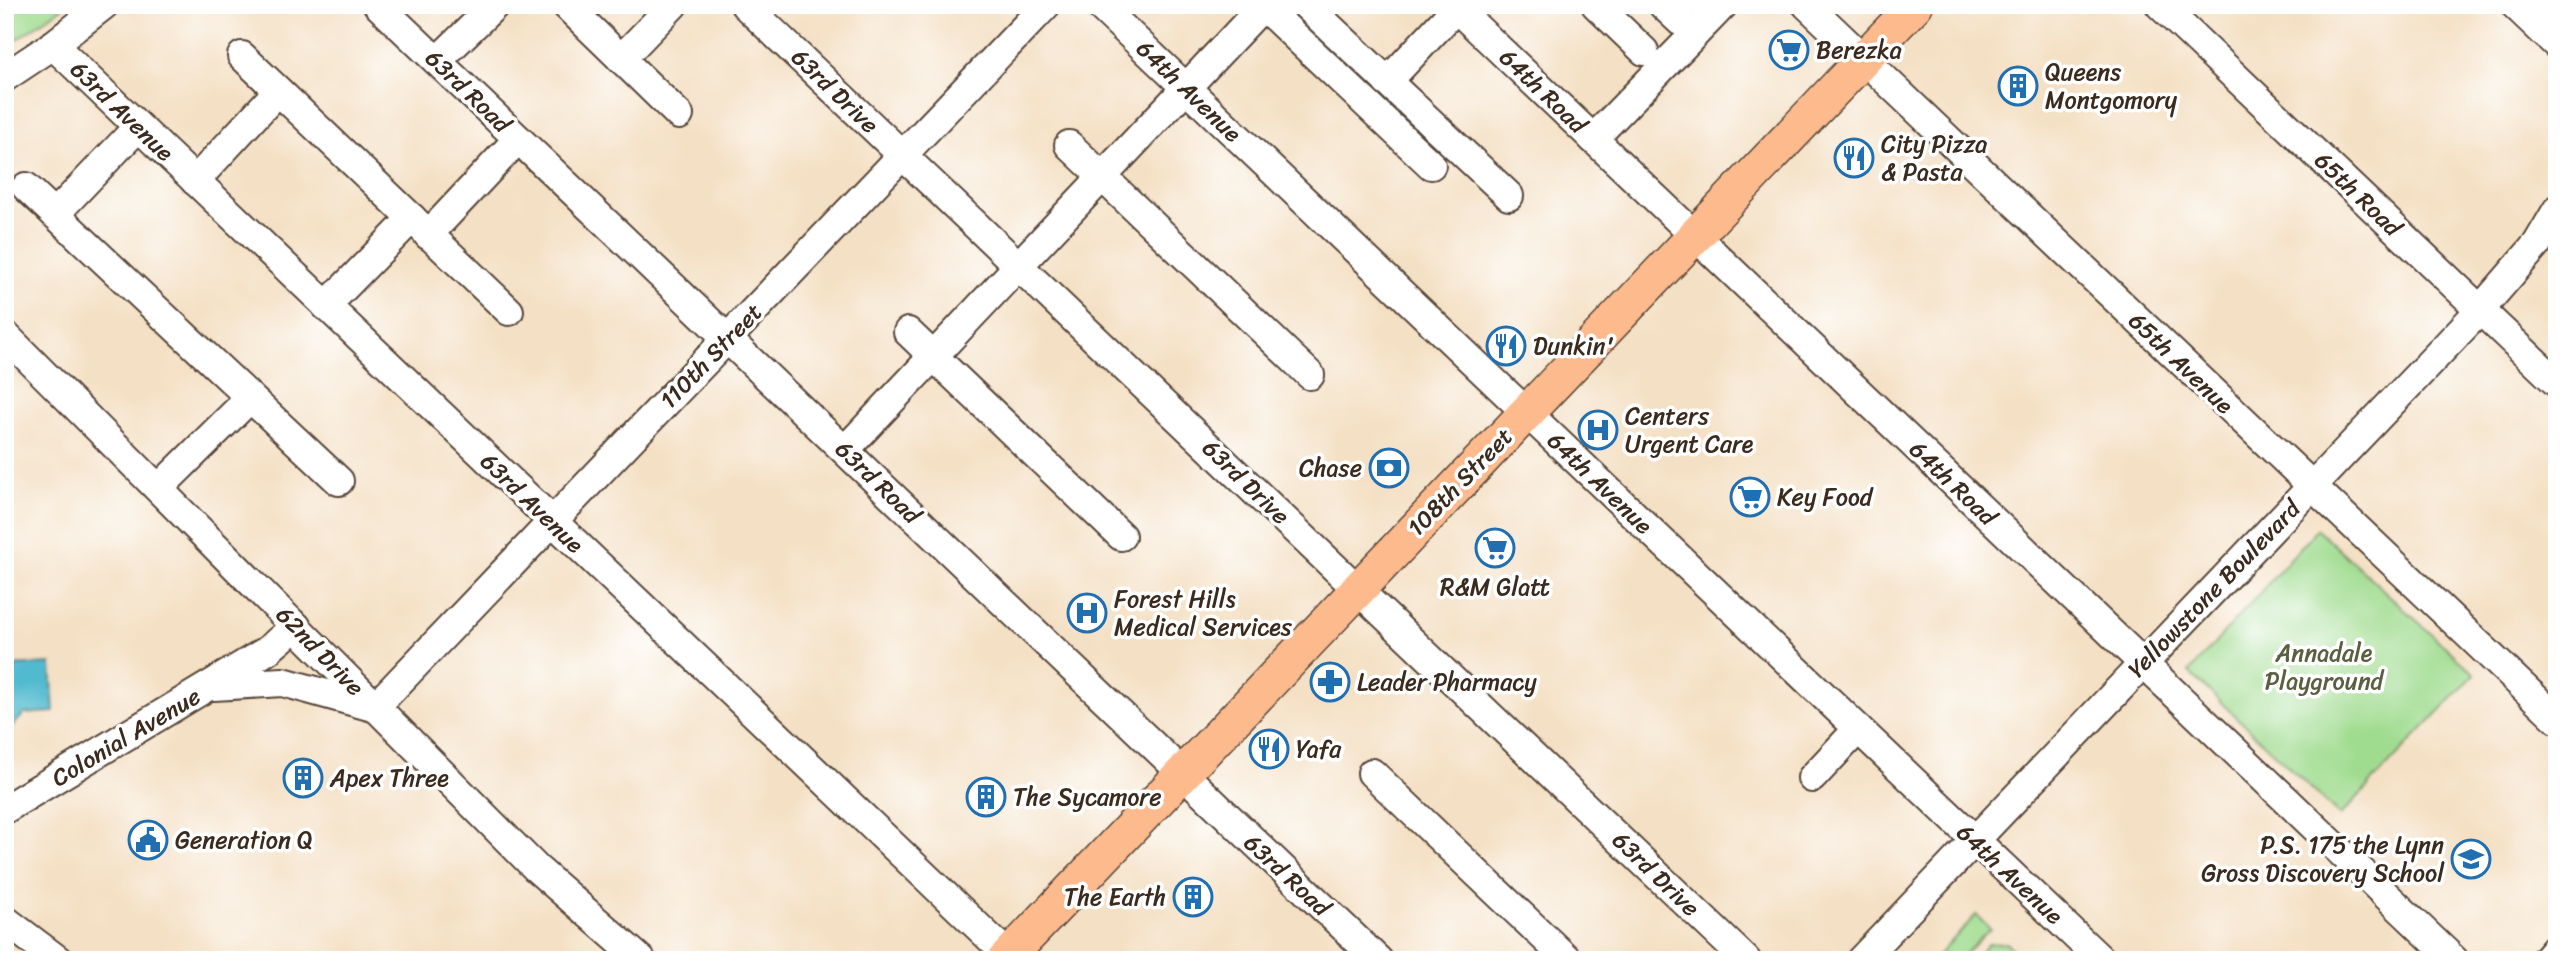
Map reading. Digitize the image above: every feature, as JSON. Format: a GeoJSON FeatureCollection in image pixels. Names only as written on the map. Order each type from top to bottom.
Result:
{"type":"FeatureCollection","features":[{"type":"Feature","properties":{"kind":"main road","name":"108th Street"},"geometry":{"type":"LineString","coordinates":[[1009,959],[1915,5]]}},
{"type":"Feature","properties":{"kind":"street"},"geometry":{"type":"LineString","coordinates":[[5,77],[53,45],[104,5]]}},
{"type":"Feature","properties":{"kind":"street","name":"63rd Road"},"geometry":{"type":"LineString","coordinates":[[379,5],[1184,774],[1266,856],[1378,960]]}},
{"type":"Feature","properties":{"kind":"street"},"geometry":{"type":"LineString","coordinates":[[437,61],[495,5]]}},
{"type":"Feature","properties":{"kind":"street"},"geometry":{"type":"LineString","coordinates":[[566,5],[679,115]]}},
{"type":"Feature","properties":{"kind":"street"},"geometry":{"type":"LineString","coordinates":[[621,59],[673,5]]}},
{"type":"Feature","properties":{"kind":"street","name":"63rd Drive"},"geometry":{"type":"LineString","coordinates":[[745,5],[1746,960]]}},
{"type":"Feature","properties":{"kind":"street","name":"110th Street"},"geometry":{"type":"LineString","coordinates":[[375,707],[1046,5]]}},
{"type":"Feature","properties":{"kind":"street","name":"64th Avenue"},"geometry":{"type":"LineString","coordinates":[[1099,5],[2101,960]]}},
{"type":"Feature","properties":{"kind":"street"},"geometry":{"type":"LineString","coordinates":[[1306,5],[1509,197]]}},
{"type":"Feature","properties":{"kind":"street"},"geometry":{"type":"LineString","coordinates":[[1596,5],[1644,51]]}},
{"type":"Feature","properties":{"kind":"street"},"geometry":{"type":"LineString","coordinates":[[1593,139],[1723,5]]}},
{"type":"Feature","properties":{"kind":"street","name":"65th Avenue"},"geometry":{"type":"LineString","coordinates":[[1807,5],[2557,719]]}},
{"type":"Feature","properties":{"kind":"street","name":"65th Road"},"geometry":{"type":"LineString","coordinates":[[2160,5],[2557,383]]}},
{"type":"Feature","properties":{"kind":"street"},"geometry":{"type":"LineString","coordinates":[[2515,5],[2557,45]]}},
{"type":"Feature","properties":{"kind":"street"},"geometry":{"type":"LineString","coordinates":[[845,450],[1262,6],[1431,165]]}},
{"type":"Feature","properties":{"kind":"street"},"geometry":{"type":"LineString","coordinates":[[1387,82],[1456,6]]}},
{"type":"Feature","properties":{"kind":"street","name":"64th Road"},"geometry":{"type":"LineString","coordinates":[[1456,6],[2454,960]]}},
{"type":"Feature","properties":{"kind":"street","name":"63rd Avenue"},"geometry":{"type":"LineString","coordinates":[[53,45],[1009,959]]}},
{"type":"Feature","properties":{"kind":"street"},"geometry":{"type":"LineString","coordinates":[[242,56],[509,311]]}},
{"type":"Feature","properties":{"kind":"street"},"geometry":{"type":"LineString","coordinates":[[195,181],[278,91]]}},
{"type":"Feature","properties":{"kind":"street"},"geometry":{"type":"LineString","coordinates":[[55,214],[138,127]]}},
{"type":"Feature","properties":{"kind":"street"},"geometry":{"type":"LineString","coordinates":[[326,306],[519,139]]}},
{"type":"Feature","properties":{"kind":"street"},"geometry":{"type":"LineString","coordinates":[[1069,145],[1310,375]]}},
{"type":"Feature","properties":{"kind":"street"},"geometry":{"type":"LineString","coordinates":[[26,187],[339,481]]}},
{"type":"Feature","properties":{"kind":"street","name":"Yellowstone Boulevard"},"geometry":{"type":"LineString","coordinates":[[1861,960],[2480,310],[2537,244],[2557,210]]}},
{"type":"Feature","properties":{"kind":"street"},"geometry":{"type":"LineString","coordinates":[[908,332],[1121,536]]}},
{"type":"Feature","properties":{"kind":"street","name":"62nd Drive"},"geometry":{"type":"LineString","coordinates":[[5,335],[536,868],[640,960]]}},
{"type":"Feature","properties":{"kind":"street"},"geometry":{"type":"LineString","coordinates":[[159,488],[250,398]]}},
{"type":"Feature","properties":{"kind":"street","name":"Colonial Avenue"},"geometry":{"type":"LineString","coordinates":[[5,808],[211,686],[268,650],[296,626]]}},
{"type":"Feature","properties":{"kind":"street","name":"Colonial Avenue"},"geometry":{"type":"LineString","coordinates":[[211,686],[283,682],[375,707]]}},
{"type":"Feature","properties":{"kind":"street"},"geometry":{"type":"LineString","coordinates":[[1812,778],[1858,729]]}},
{"type":"Feature","properties":{"kind":"street"},"geometry":{"type":"LineString","coordinates":[[1372,773],[1567,960]]}},
{"type":"Feature","properties":{"kind":"street"},"geometry":{"type":"LineString","coordinates":[[5,920],[58,960]]}},
{"type":"Feature","properties":{"kind":"street"},"geometry":{"type":"LineString","coordinates":[[2545,960],[2557,946]]}},
{"type":"Feature","properties":{"kind":"green space"},"geometry":{"type":"Polygon","coordinates":[[[5,5],[66,5],[5,48],[5,5]]]}},
{"type":"Feature","properties":{"kind":"green space","name":"Annadale Playground"},"geometry":{"type":"Polygon","coordinates":[[[2317,529],[2475,674],[2340,816],[2189,672],[2317,529]]]}},
{"type":"Feature","properties":{"kind":"green space"},"geometry":{"type":"Polygon","coordinates":[[[1976,915],[1990,929],[1959,960],[1934,960],[1976,915]]]}},
{"type":"Feature","properties":{"kind":"green space"},"geometry":{"type":"Polygon","coordinates":[[[2007,943],[2022,960],[1973,960],[1988,944],[2007,943]]]}},
{"type":"Feature","properties":{"kind":"water"},"geometry":{"type":"Polygon","coordinates":[[[51,664],[54,712],[24,714],[5,734],[5,666],[51,664]]]}},
{"type":"Feature","properties":{"kind":"place","name":"Berezka"},"geometry":{"type":"Point","coordinates":[1789,50]}},
{"type":"Feature","properties":{"kind":"place","name":"Queens Montgomory"},"geometry":{"type":"Point","coordinates":[2018,86]}},
{"type":"Feature","properties":{"kind":"place","name":"City Pizza & Pasta"},"geometry":{"type":"Point","coordinates":[1854,158]}},
{"type":"Feature","properties":{"kind":"place","name":"Dunkin'"},"geometry":{"type":"Point","coordinates":[1506,346]}},
{"type":"Feature","properties":{"kind":"place","name":"Centers Urgent Care"},"geometry":{"type":"Point","coordinates":[1598,430]}},
{"type":"Feature","properties":{"kind":"place","name":"Chase"},"geometry":{"type":"Point","coordinates":[1389,468]}},
{"type":"Feature","properties":{"kind":"place","name":"Key Food"},"geometry":{"type":"Point","coordinates":[1750,497]}},
{"type":"Feature","properties":{"kind":"place","name":"R&M Glatt"},"geometry":{"type":"Point","coordinates":[1495,548]}},
{"type":"Feature","properties":{"kind":"place","name":"Forest Hills Medical Services"},"geometry":{"type":"Point","coordinates":[1087,613]}},
{"type":"Feature","properties":{"kind":"place","name":"Leader Pharmacy"},"geometry":{"type":"Point","coordinates":[1330,682]}},
{"type":"Feature","properties":{"kind":"place","name":"Yafa"},"geometry":{"type":"Point","coordinates":[1269,749]}},
{"type":"Feature","properties":{"kind":"place","name":"Apex Three"},"geometry":{"type":"Point","coordinates":[303,778]}},
{"type":"Feature","properties":{"kind":"place","name":"The Sycamore"},"geometry":{"type":"Point","coordinates":[986,797]}},
{"type":"Feature","properties":{"kind":"place","name":"Generation Q"},"geometry":{"type":"Point","coordinates":[148,840]}},
{"type":"Feature","properties":{"kind":"place","name":"P.S. 175 the Lynn Gross Discovery School"},"geometry":{"type":"Point","coordinates":[2471,859]}},
{"type":"Feature","properties":{"kind":"place","name":"The Earth"},"geometry":{"type":"Point","coordinates":[1193,897]}}]}
